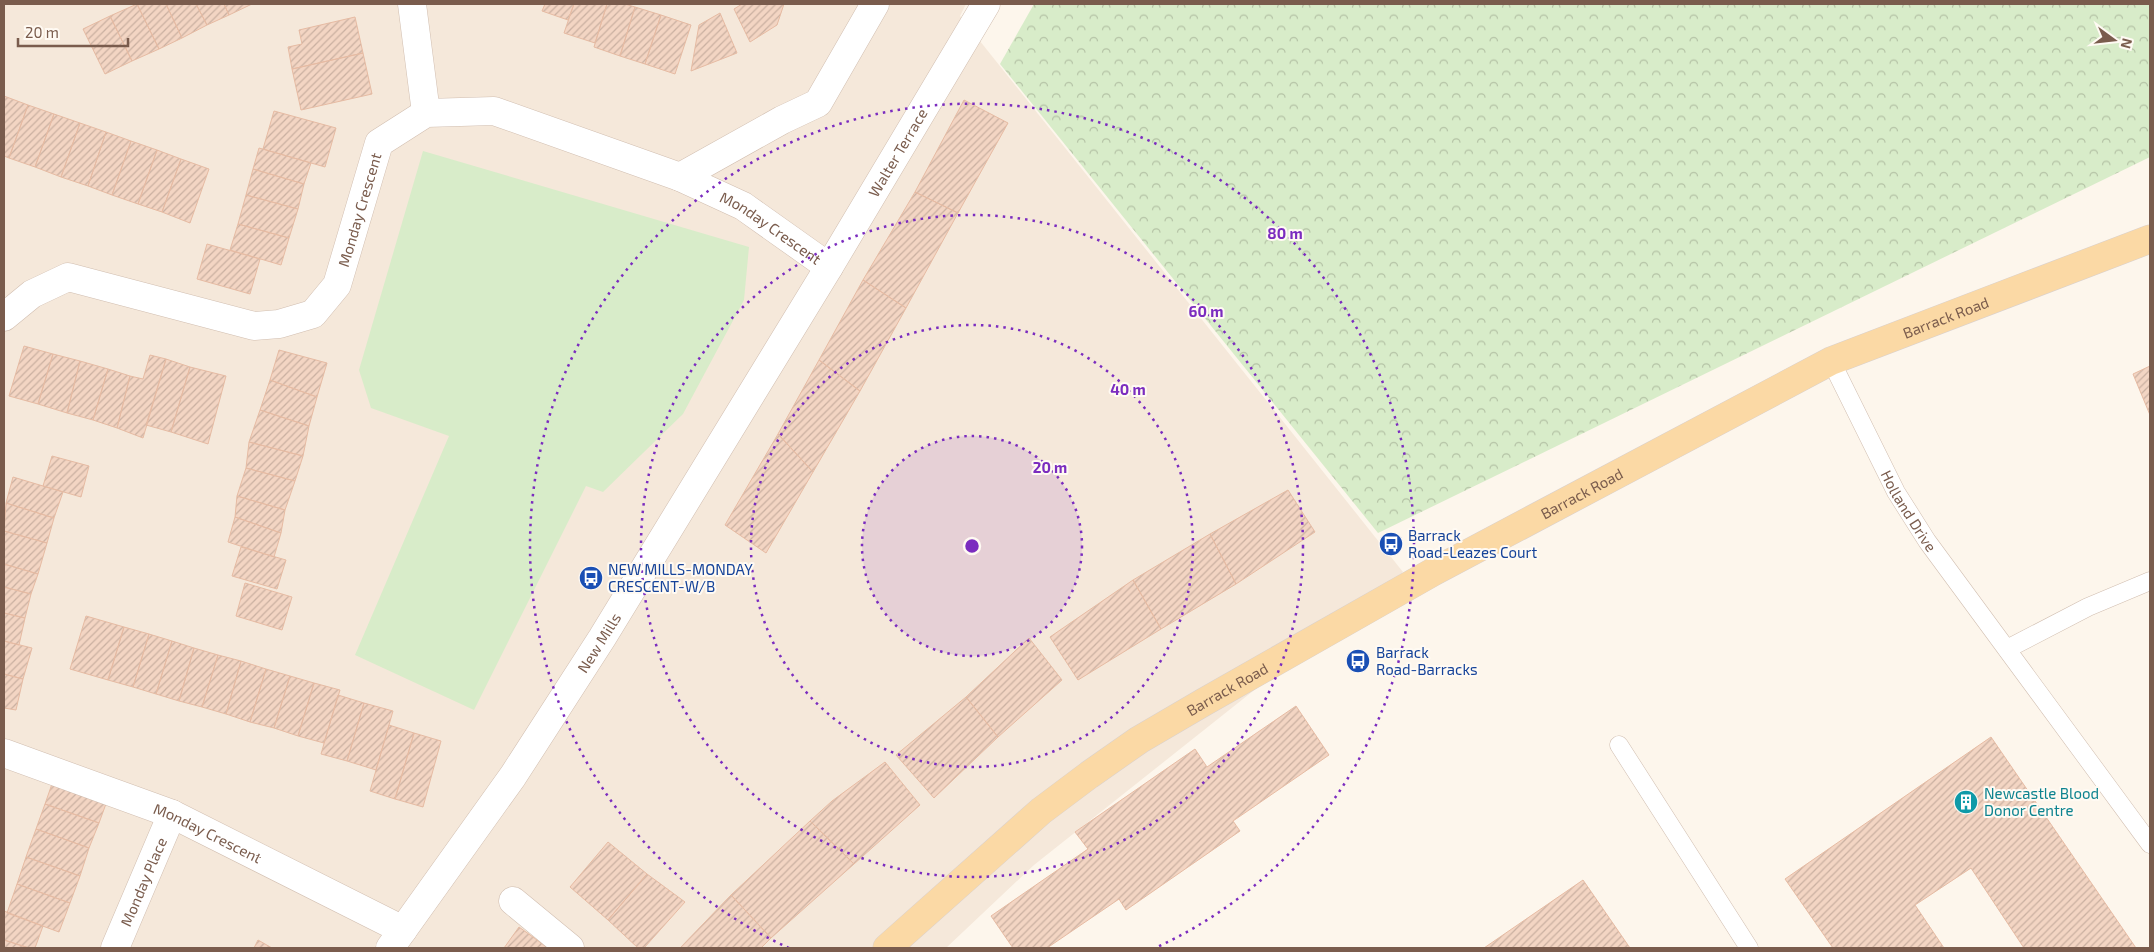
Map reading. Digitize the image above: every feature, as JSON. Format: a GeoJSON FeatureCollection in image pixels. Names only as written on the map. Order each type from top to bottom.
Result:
{"type":"FeatureCollection","features":[{"type":"Feature","properties":{"kind":"main road","name":"Barrack Road"},"geometry":{"type":"LineString","coordinates":[[887,948],[1041,810],[1139,740],[1432,572],[1831,361],[2150,240]]}},
{"type":"Feature","properties":{"kind":"street"},"geometry":{"type":"LineString","coordinates":[[412,4],[426,113]]}},
{"type":"Feature","properties":{"kind":"street"},"geometry":{"type":"LineString","coordinates":[[680,177],[782,120],[818,103],[875,4]]}},
{"type":"Feature","properties":{"kind":"street","name":"Walter Terrace"},"geometry":{"type":"LineString","coordinates":[[809,300],[986,4]]}},
{"type":"Feature","properties":{"kind":"street","name":"Monday Crescent"},"geometry":{"type":"LineString","coordinates":[[4,317],[32,294],[68,277],[254,326],[279,324],[313,314],[337,285],[380,144],[426,113],[494,111],[680,177],[742,206],[829,267]]}},
{"type":"Feature","properties":{"kind":"street","name":"New Mills"},"geometry":{"type":"LineString","coordinates":[[396,939],[507,784],[565,695],[809,300]]}},
{"type":"Feature","properties":{"kind":"street","name":"Monday Crescent"},"geometry":{"type":"LineString","coordinates":[[4,753],[172,814],[396,939]]}},
{"type":"Feature","properties":{"kind":"street","name":"Monday Place"},"geometry":{"type":"LineString","coordinates":[[115,948],[172,814]]}},
{"type":"Feature","properties":{"kind":"street"},"geometry":{"type":"LineString","coordinates":[[513,901],[570,948]]}},
{"type":"Feature","properties":{"kind":"lane","name":"Holland Drive"},"geometry":{"type":"LineString","coordinates":[[1831,361],[1896,492],[1927,541],[2150,844]]}},
{"type":"Feature","properties":{"kind":"lane"},"geometry":{"type":"LineString","coordinates":[[2006,649],[2088,607],[2150,581]]}},
{"type":"Feature","properties":{"kind":"lane"},"geometry":{"type":"LineString","coordinates":[[1619,746],[1749,948]]}},
{"type":"Feature","properties":{"kind":"shaded area"},"geometry":{"type":"Polygon","coordinates":[[[4,4],[966,4],[960,16],[1403,572],[1034,865],[946,948],[4,948],[4,4]]]}},
{"type":"Feature","properties":{"kind":"green space"},"geometry":{"type":"Polygon","coordinates":[[[1034,4],[2150,4],[2150,157],[1378,533],[1000,64],[1034,4]]]}},
{"type":"Feature","properties":{"kind":"green space"},"geometry":{"type":"Polygon","coordinates":[[[423,151],[749,247],[744,300],[683,414],[603,492],[586,486],[474,710],[355,655],[449,436],[371,408],[359,370],[423,151]]]}},
{"type":"Feature","properties":{"kind":"building"},"geometry":{"type":"Polygon","coordinates":[[[137,4],[159,49],[132,61],[110,16],[137,4]]]}},
{"type":"Feature","properties":{"kind":"building"},"geometry":{"type":"Polygon","coordinates":[[[137,4],[166,4],[182,38],[159,49],[137,4]]]}},
{"type":"Feature","properties":{"kind":"building"},"geometry":{"type":"Polygon","coordinates":[[[166,4],[196,4],[207,25],[182,38],[166,4]]]}},
{"type":"Feature","properties":{"kind":"building"},"geometry":{"type":"Polygon","coordinates":[[[196,4],[224,4],[229,15],[207,25],[196,4]]]}},
{"type":"Feature","properties":{"kind":"building"},"geometry":{"type":"Polygon","coordinates":[[[224,4],[252,4],[229,15],[224,4]]]}},
{"type":"Feature","properties":{"kind":"building"},"geometry":{"type":"Polygon","coordinates":[[[545,4],[574,4],[568,20],[542,11],[545,4]]]}},
{"type":"Feature","properties":{"kind":"building"},"geometry":{"type":"Polygon","coordinates":[[[574,4],[607,4],[595,43],[564,33],[574,4]]]}},
{"type":"Feature","properties":{"kind":"building"},"geometry":{"type":"Polygon","coordinates":[[[607,4],[625,4],[635,7],[620,56],[594,47],[607,4]]]}},
{"type":"Feature","properties":{"kind":"building"},"geometry":{"type":"Polygon","coordinates":[[[742,4],[784,4],[777,25],[750,42],[734,9],[742,4]]]}},
{"type":"Feature","properties":{"kind":"building"},"geometry":{"type":"Polygon","coordinates":[[[635,7],[661,15],[645,64],[620,56],[635,7]]]}},
{"type":"Feature","properties":{"kind":"building"},"geometry":{"type":"Polygon","coordinates":[[[720,13],[737,53],[691,71],[699,25],[720,13]]]}},
{"type":"Feature","properties":{"kind":"building"},"geometry":{"type":"Polygon","coordinates":[[[661,15],[691,25],[675,74],[645,64],[661,15]]]}},
{"type":"Feature","properties":{"kind":"building"},"geometry":{"type":"Polygon","coordinates":[[[110,16],[132,61],[105,74],[83,29],[110,16]]]}},
{"type":"Feature","properties":{"kind":"building"},"geometry":{"type":"Polygon","coordinates":[[[355,17],[363,53],[292,69],[288,47],[302,44],[299,30],[355,17]]]}},
{"type":"Feature","properties":{"kind":"building"},"geometry":{"type":"Polygon","coordinates":[[[363,53],[372,94],[301,110],[292,69],[363,53]]]}},
{"type":"Feature","properties":{"kind":"building"},"geometry":{"type":"Polygon","coordinates":[[[4,96],[28,105],[9,158],[4,156],[4,96]]]}},
{"type":"Feature","properties":{"kind":"building"},"geometry":{"type":"Polygon","coordinates":[[[964,100],[1008,123],[958,213],[915,192],[964,100]]]}},
{"type":"Feature","properties":{"kind":"building"},"geometry":{"type":"Polygon","coordinates":[[[28,105],[54,114],[35,167],[9,158],[28,105]]]}},
{"type":"Feature","properties":{"kind":"building"},"geometry":{"type":"Polygon","coordinates":[[[274,111],[336,128],[325,167],[263,149],[274,111]]]}},
{"type":"Feature","properties":{"kind":"building"},"geometry":{"type":"Polygon","coordinates":[[[54,114],[80,123],[61,177],[35,167],[54,114]]]}},
{"type":"Feature","properties":{"kind":"building"},"geometry":{"type":"Polygon","coordinates":[[[80,123],[106,132],[88,186],[61,177],[80,123]]]}},
{"type":"Feature","properties":{"kind":"building"},"geometry":{"type":"Polygon","coordinates":[[[106,132],[131,141],[112,195],[88,186],[106,132]]]}},
{"type":"Feature","properties":{"kind":"building"},"geometry":{"type":"Polygon","coordinates":[[[131,141],[157,150],[138,204],[112,195],[131,141]]]}},
{"type":"Feature","properties":{"kind":"building"},"geometry":{"type":"Polygon","coordinates":[[[259,148],[311,163],[304,184],[253,169],[259,148]]]}},
{"type":"Feature","properties":{"kind":"building"},"geometry":{"type":"Polygon","coordinates":[[[157,150],[181,159],[162,212],[138,204],[157,150]]]}},
{"type":"Feature","properties":{"kind":"building"},"geometry":{"type":"Polygon","coordinates":[[[181,159],[209,169],[190,223],[162,212],[181,159]]]}},
{"type":"Feature","properties":{"kind":"building"},"geometry":{"type":"Polygon","coordinates":[[[253,169],[304,184],[298,209],[246,195],[253,169]]]}},
{"type":"Feature","properties":{"kind":"building"},"geometry":{"type":"Polygon","coordinates":[[[915,192],[958,213],[906,308],[863,280],[915,192]]]}},
{"type":"Feature","properties":{"kind":"building"},"geometry":{"type":"Polygon","coordinates":[[[246,195],[298,209],[289,238],[238,224],[246,195]]]}},
{"type":"Feature","properties":{"kind":"building"},"geometry":{"type":"Polygon","coordinates":[[[238,224],[289,238],[281,265],[230,250],[238,224]]]}},
{"type":"Feature","properties":{"kind":"building"},"geometry":{"type":"Polygon","coordinates":[[[207,244],[260,259],[250,294],[197,279],[207,244]]]}},
{"type":"Feature","properties":{"kind":"building"},"geometry":{"type":"Polygon","coordinates":[[[863,280],[906,308],[860,391],[819,360],[863,280]]]}},
{"type":"Feature","properties":{"kind":"building"},"geometry":{"type":"Polygon","coordinates":[[[24,346],[53,354],[38,404],[9,396],[24,346]]]}},
{"type":"Feature","properties":{"kind":"building"},"geometry":{"type":"Polygon","coordinates":[[[279,350],[327,363],[317,397],[270,380],[279,350]]]}},
{"type":"Feature","properties":{"kind":"building"},"geometry":{"type":"Polygon","coordinates":[[[53,354],[80,361],[67,413],[38,404],[53,354]]]}},
{"type":"Feature","properties":{"kind":"building"},"geometry":{"type":"Polygon","coordinates":[[[150,355],[166,359],[143,438],[117,428],[130,376],[143,379],[150,355]]]}},
{"type":"Feature","properties":{"kind":"building"},"geometry":{"type":"Polygon","coordinates":[[[166,359],[190,367],[171,432],[146,425],[166,359]]]}},
{"type":"Feature","properties":{"kind":"building"},"geometry":{"type":"Polygon","coordinates":[[[819,360],[860,391],[813,472],[778,434],[819,360]]]}},
{"type":"Feature","properties":{"kind":"building"},"geometry":{"type":"Polygon","coordinates":[[[80,361],[108,369],[93,420],[67,413],[80,361]]]}},
{"type":"Feature","properties":{"kind":"building"},"geometry":{"type":"Polygon","coordinates":[[[2150,366],[2150,415],[2133,374],[2150,366]]]}},
{"type":"Feature","properties":{"kind":"building"},"geometry":{"type":"Polygon","coordinates":[[[190,367],[226,376],[208,444],[171,432],[190,367]]]}},
{"type":"Feature","properties":{"kind":"building"},"geometry":{"type":"Polygon","coordinates":[[[108,369],[130,376],[117,428],[93,420],[108,369]]]}},
{"type":"Feature","properties":{"kind":"building"},"geometry":{"type":"Polygon","coordinates":[[[270,380],[317,397],[309,426],[260,410],[270,380]]]}},
{"type":"Feature","properties":{"kind":"building"},"geometry":{"type":"Polygon","coordinates":[[[260,410],[309,426],[303,456],[249,442],[260,410]]]}},
{"type":"Feature","properties":{"kind":"building"},"geometry":{"type":"Polygon","coordinates":[[[778,434],[813,472],[766,553],[725,525],[778,434]]]}},
{"type":"Feature","properties":{"kind":"building"},"geometry":{"type":"Polygon","coordinates":[[[249,442],[303,456],[295,481],[246,468],[249,442]]]}},
{"type":"Feature","properties":{"kind":"building"},"geometry":{"type":"Polygon","coordinates":[[[52,456],[89,466],[81,497],[43,486],[52,456]]]}},
{"type":"Feature","properties":{"kind":"building"},"geometry":{"type":"Polygon","coordinates":[[[246,468],[295,481],[285,510],[237,496],[246,468]]]}},
{"type":"Feature","properties":{"kind":"building"},"geometry":{"type":"Polygon","coordinates":[[[13,477],[63,492],[54,518],[6,503],[13,477]]]}},
{"type":"Feature","properties":{"kind":"building"},"geometry":{"type":"Polygon","coordinates":[[[1288,490],[1315,532],[1236,584],[1210,534],[1288,490]]]}},
{"type":"Feature","properties":{"kind":"building"},"geometry":{"type":"Polygon","coordinates":[[[237,496],[285,510],[281,533],[235,517],[237,496]]]}},
{"type":"Feature","properties":{"kind":"building"},"geometry":{"type":"Polygon","coordinates":[[[6,503],[54,518],[47,543],[4,531],[6,503]]]}},
{"type":"Feature","properties":{"kind":"building"},"geometry":{"type":"Polygon","coordinates":[[[235,517],[281,533],[274,557],[228,542],[235,517]]]}},
{"type":"Feature","properties":{"kind":"building"},"geometry":{"type":"Polygon","coordinates":[[[4,531],[47,543],[38,574],[4,564],[4,531]]]}},
{"type":"Feature","properties":{"kind":"building"},"geometry":{"type":"Polygon","coordinates":[[[1210,534],[1236,584],[1161,629],[1133,580],[1210,534]]]}},
{"type":"Feature","properties":{"kind":"building"},"geometry":{"type":"Polygon","coordinates":[[[241,547],[286,560],[277,589],[232,576],[241,547]]]}},
{"type":"Feature","properties":{"kind":"building"},"geometry":{"type":"Polygon","coordinates":[[[4,564],[38,574],[31,594],[4,587],[4,564]]]}},
{"type":"Feature","properties":{"kind":"building"},"geometry":{"type":"Polygon","coordinates":[[[1133,580],[1161,629],[1078,680],[1050,637],[1133,580]]]}},
{"type":"Feature","properties":{"kind":"building"},"geometry":{"type":"Polygon","coordinates":[[[245,583],[292,597],[282,630],[236,616],[245,583]]]}},
{"type":"Feature","properties":{"kind":"building"},"geometry":{"type":"Polygon","coordinates":[[[4,587],[31,594],[25,618],[4,613],[4,587]]]}},
{"type":"Feature","properties":{"kind":"building"},"geometry":{"type":"Polygon","coordinates":[[[4,613],[25,618],[19,645],[4,641],[4,613]]]}},
{"type":"Feature","properties":{"kind":"building"},"geometry":{"type":"Polygon","coordinates":[[[86,616],[124,627],[108,680],[70,669],[86,616]]]}},
{"type":"Feature","properties":{"kind":"building"},"geometry":{"type":"Polygon","coordinates":[[[124,627],[149,634],[133,687],[108,680],[124,627]]]}},
{"type":"Feature","properties":{"kind":"building"},"geometry":{"type":"Polygon","coordinates":[[[149,634],[172,641],[156,694],[133,687],[149,634]]]}},
{"type":"Feature","properties":{"kind":"building"},"geometry":{"type":"Polygon","coordinates":[[[1029,638],[1062,680],[998,737],[966,697],[1029,638]]]}},
{"type":"Feature","properties":{"kind":"building"},"geometry":{"type":"Polygon","coordinates":[[[4,641],[32,648],[23,679],[4,674],[4,641]]]}},
{"type":"Feature","properties":{"kind":"building"},"geometry":{"type":"Polygon","coordinates":[[[172,641],[194,648],[179,701],[156,694],[172,641]]]}},
{"type":"Feature","properties":{"kind":"building"},"geometry":{"type":"Polygon","coordinates":[[[194,648],[218,655],[202,707],[179,701],[194,648]]]}},
{"type":"Feature","properties":{"kind":"building"},"geometry":{"type":"Polygon","coordinates":[[[218,655],[241,661],[226,714],[202,707],[218,655]]]}},
{"type":"Feature","properties":{"kind":"building"},"geometry":{"type":"Polygon","coordinates":[[[241,661],[266,669],[250,722],[226,714],[241,661]]]}},
{"type":"Feature","properties":{"kind":"building"},"geometry":{"type":"Polygon","coordinates":[[[266,669],[290,676],[274,728],[250,722],[266,669]]]}},
{"type":"Feature","properties":{"kind":"building"},"geometry":{"type":"Polygon","coordinates":[[[4,674],[23,679],[16,710],[4,708],[4,674]]]}},
{"type":"Feature","properties":{"kind":"building"},"geometry":{"type":"Polygon","coordinates":[[[290,676],[314,683],[298,736],[274,728],[290,676]]]}},
{"type":"Feature","properties":{"kind":"building"},"geometry":{"type":"Polygon","coordinates":[[[314,683],[340,690],[324,743],[298,736],[314,683]]]}},
{"type":"Feature","properties":{"kind":"building"},"geometry":{"type":"Polygon","coordinates":[[[338,695],[364,703],[347,761],[321,754],[338,695]]]}},
{"type":"Feature","properties":{"kind":"building"},"geometry":{"type":"Polygon","coordinates":[[[966,697],[998,737],[934,798],[896,755],[966,697]]]}},
{"type":"Feature","properties":{"kind":"building"},"geometry":{"type":"Polygon","coordinates":[[[364,703],[393,711],[376,770],[347,761],[364,703]]]}},
{"type":"Feature","properties":{"kind":"building"},"geometry":{"type":"Polygon","coordinates":[[[1296,706],[1329,755],[1233,821],[1240,831],[1126,910],[1119,899],[1047,948],[1013,948],[991,916],[1088,849],[1075,832],[1195,749],[1207,767],[1296,706]]]}},
{"type":"Feature","properties":{"kind":"building"},"geometry":{"type":"Polygon","coordinates":[[[389,725],[414,733],[395,799],[370,791],[389,725]]]}},
{"type":"Feature","properties":{"kind":"building"},"geometry":{"type":"Polygon","coordinates":[[[414,733],[441,741],[423,807],[395,799],[414,733]]]}},
{"type":"Feature","properties":{"kind":"building","name":"Newcastle Blood Donor Centre"},"geometry":{"type":"Polygon","coordinates":[[[1991,737],[2136,948],[2024,948],[1971,868],[1915,905],[1944,948],[1833,948],[1785,879],[1991,737]]]}},
{"type":"Feature","properties":{"kind":"building"},"geometry":{"type":"Polygon","coordinates":[[[885,762],[920,805],[854,864],[810,821],[832,801],[885,762]]]}},
{"type":"Feature","properties":{"kind":"building"},"geometry":{"type":"Polygon","coordinates":[[[53,781],[107,801],[99,823],[45,804],[53,781]]]}},
{"type":"Feature","properties":{"kind":"building"},"geometry":{"type":"Polygon","coordinates":[[[45,804],[99,823],[89,848],[36,829],[45,804]]]}},
{"type":"Feature","properties":{"kind":"building"},"geometry":{"type":"Polygon","coordinates":[[[810,821],[854,864],[771,938],[731,895],[810,821]]]}},
{"type":"Feature","properties":{"kind":"building"},"geometry":{"type":"Polygon","coordinates":[[[36,829],[89,848],[80,876],[26,857],[36,829]]]}},
{"type":"Feature","properties":{"kind":"building"},"geometry":{"type":"Polygon","coordinates":[[[608,842],[647,874],[608,920],[570,887],[608,842]]]}},
{"type":"Feature","properties":{"kind":"building"},"geometry":{"type":"Polygon","coordinates":[[[26,857],[80,876],[70,903],[17,884],[26,857]]]}},
{"type":"Feature","properties":{"kind":"building"},"geometry":{"type":"Polygon","coordinates":[[[647,874],[685,902],[644,948],[638,948],[608,920],[647,874]]]}},
{"type":"Feature","properties":{"kind":"building"},"geometry":{"type":"Polygon","coordinates":[[[1583,880],[1630,948],[1484,948],[1583,880]]]}},
{"type":"Feature","properties":{"kind":"building"},"geometry":{"type":"Polygon","coordinates":[[[17,884],[70,903],[59,932],[7,913],[17,884]]]}},
{"type":"Feature","properties":{"kind":"building"},"geometry":{"type":"Polygon","coordinates":[[[731,895],[771,938],[761,948],[680,948],[731,895]]]}},
{"type":"Feature","properties":{"kind":"building"},"geometry":{"type":"Polygon","coordinates":[[[4,911],[43,926],[35,948],[4,940],[4,911]]]}},
{"type":"Feature","properties":{"kind":"building"},"geometry":{"type":"Polygon","coordinates":[[[519,927],[548,948],[504,948],[519,927]]]}},
{"type":"Feature","properties":{"kind":"building"},"geometry":{"type":"Polygon","coordinates":[[[4,940],[29,948],[4,948],[4,940]]]}},
{"type":"Feature","properties":{"kind":"building"},"geometry":{"type":"Polygon","coordinates":[[[258,940],[272,948],[254,948],[258,940]]]}},
{"type":"Feature","properties":{"kind":"place","name":"Barrack Road-Leazes Court"},"geometry":{"type":"Point","coordinates":[1391,544]}},
{"type":"Feature","properties":{"kind":"place","name":"NEW MILLS-MONDAY CRESCENT-W/B"},"geometry":{"type":"Point","coordinates":[591,578]}},
{"type":"Feature","properties":{"kind":"place","name":"Barrack Road-Barracks"},"geometry":{"type":"Point","coordinates":[1358,661]}},
{"type":"Feature","properties":{"kind":"place","name":"Newcastle Blood Donor Centre"},"geometry":{"type":"Point","coordinates":[1966,802]}}]}
